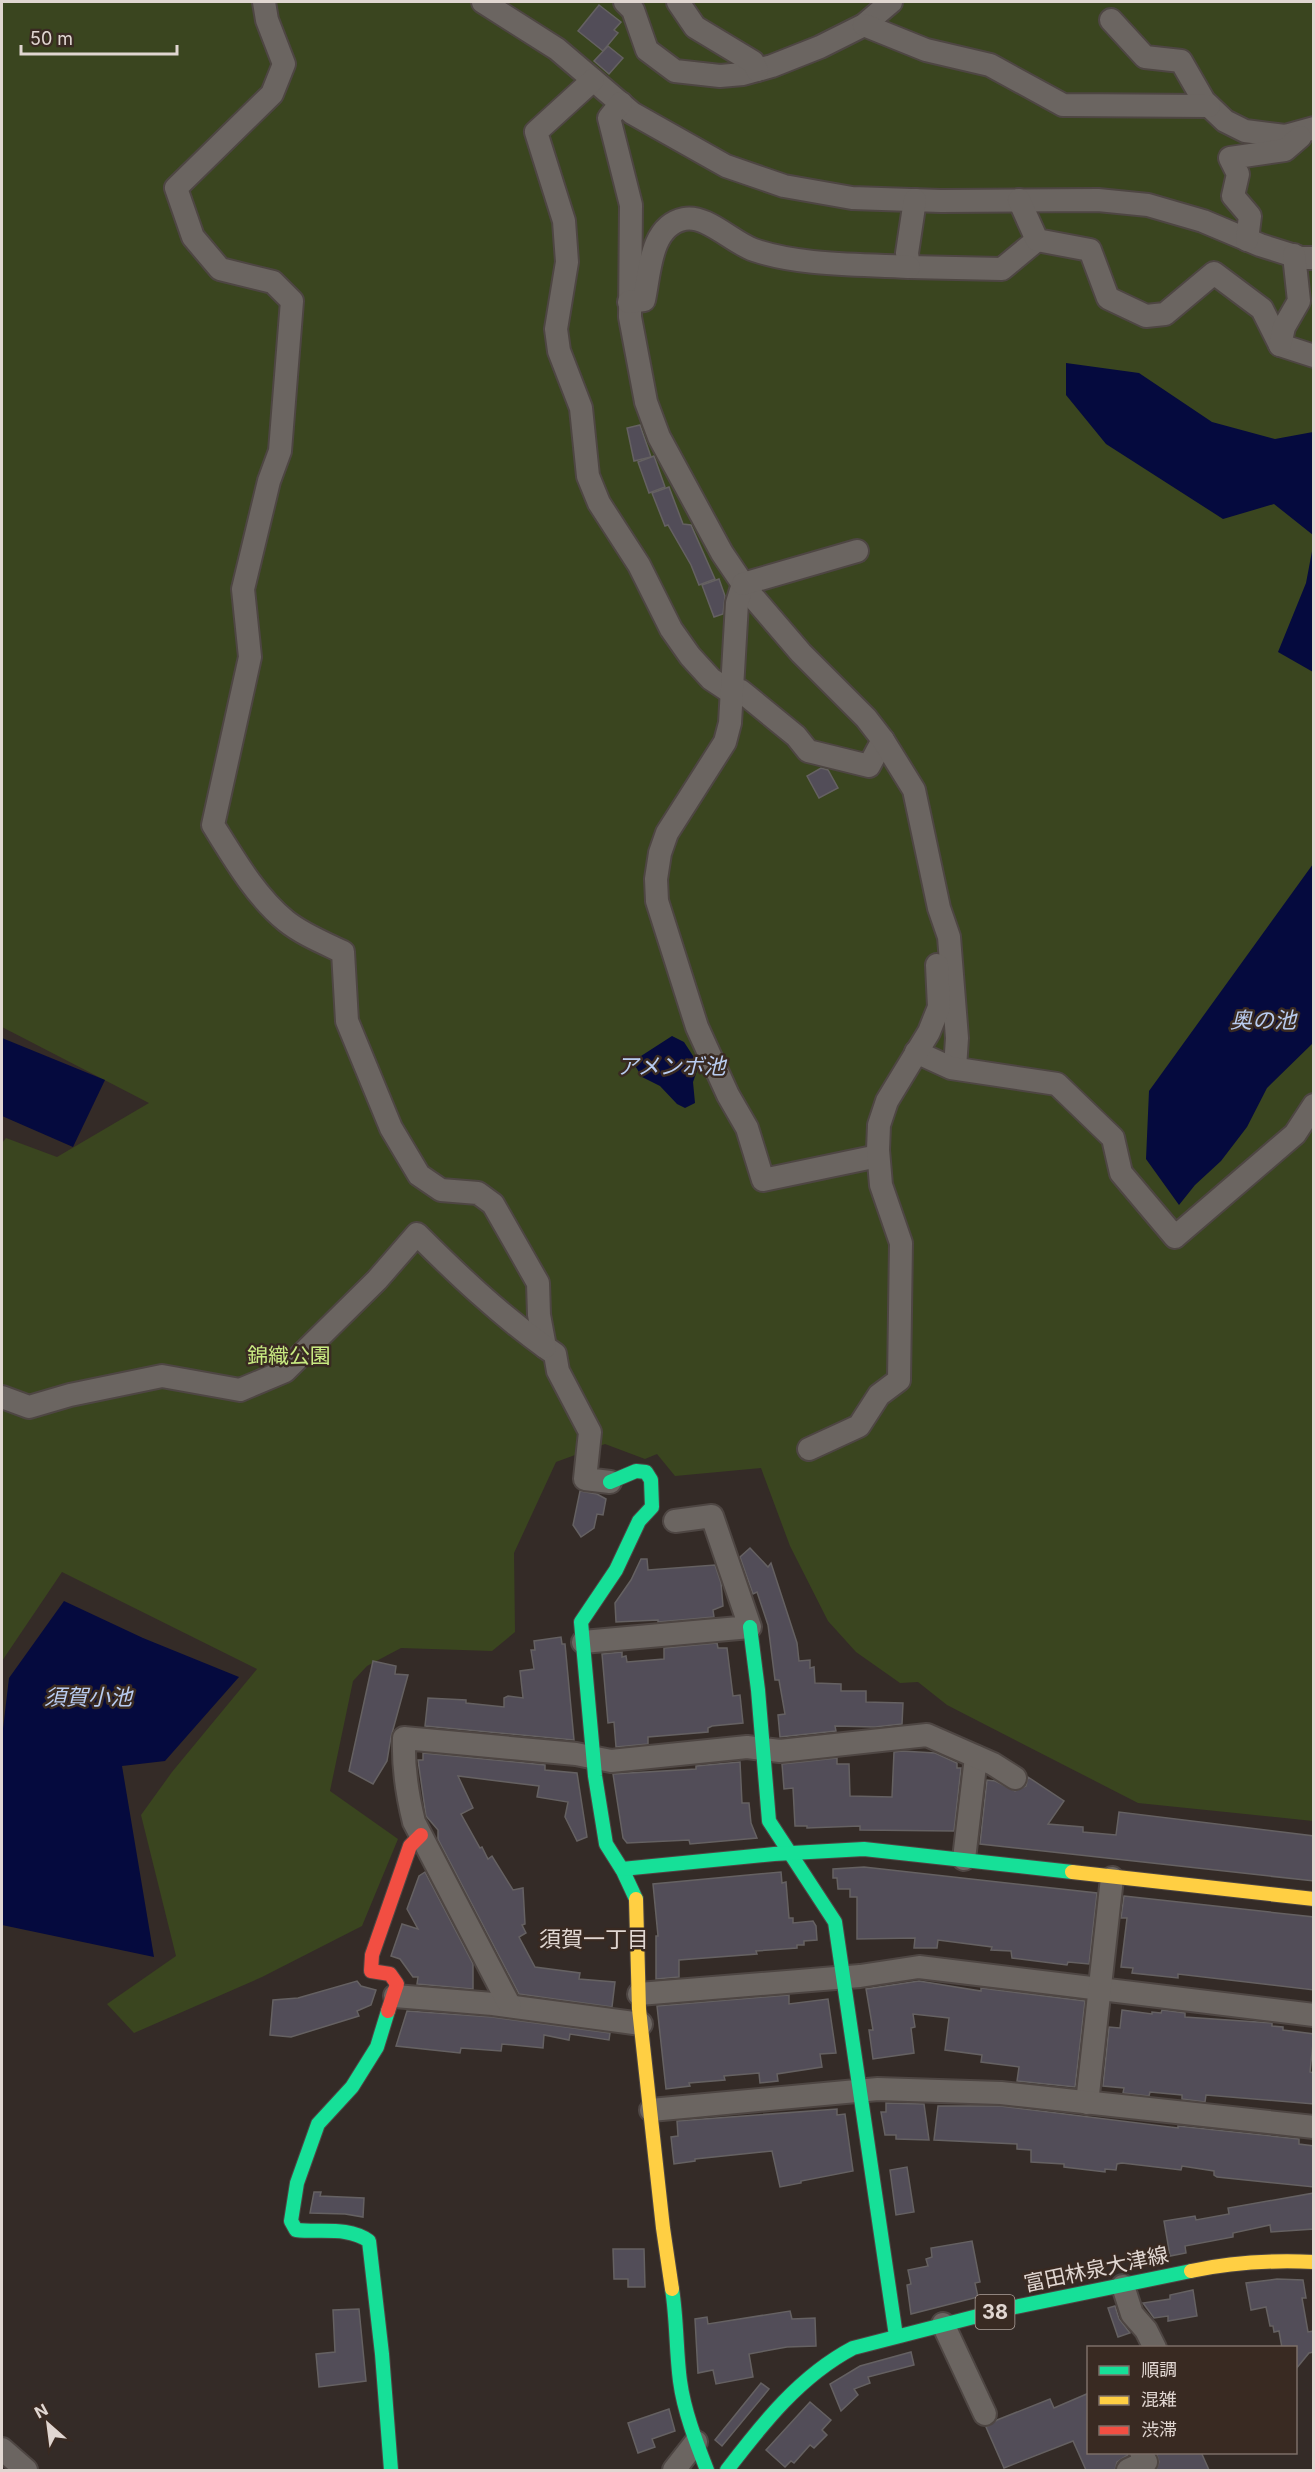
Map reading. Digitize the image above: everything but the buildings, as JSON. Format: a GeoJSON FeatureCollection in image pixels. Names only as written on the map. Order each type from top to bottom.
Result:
{"type":"FeatureCollection","features":[{"type":"Feature","properties":{"kind":"street"},"geometry":{"type":"LineString","coordinates":[[264,2],[267,20],[284,64],[272,94],[176,188],[193,237],[220,269],[273,282],[292,302],[280,451],[269,481],[243,589],[250,657],[213,825],[245,876],[285,921],[314,939],[343,952],[347,1021],[391,1128],[419,1175],[441,1190],[478,1193],[493,1204],[538,1283],[539,1314],[545,1347]]}},
{"type":"Feature","properties":{"kind":"street"},"geometry":{"type":"LineString","coordinates":[[487,2],[557,49],[632,113],[726,166],[784,186],[852,198],[1098,200],[1148,205],[1203,220],[1247,240],[1304,257],[1299,301],[1284,327],[1280,345]]}},
{"type":"Feature","properties":{"kind":"street"},"geometry":{"type":"LineString","coordinates":[[625,2],[633,10],[647,50],[675,71],[720,76],[757,70],[819,47],[864,25],[891,2]]}},
{"type":"Feature","properties":{"kind":"street"},"geometry":{"type":"LineString","coordinates":[[678,2],[695,27],[753,62],[757,70]]}},
{"type":"Feature","properties":{"kind":"street"},"geometry":{"type":"LineString","coordinates":[[1111,20],[1145,57],[1180,61],[1209,106],[1225,121],[1245,131],[1285,136],[1312,128]]}},
{"type":"Feature","properties":{"kind":"street"},"geometry":{"type":"LineString","coordinates":[[864,25],[926,50],[990,65],[1063,105],[1209,106]]}},
{"type":"Feature","properties":{"kind":"street"},"geometry":{"type":"LineString","coordinates":[[593,80],[536,132],[564,221],[567,262],[556,329],[560,351],[581,408],[588,476],[599,503],[639,565],[671,629],[690,656],[711,679],[726,689],[741,691],[751,698],[796,736],[808,751],[868,766],[883,740]]}},
{"type":"Feature","properties":{"kind":"street"},"geometry":{"type":"LineString","coordinates":[[621,103],[609,118],[631,205],[629,302],[646,402],[659,437],[722,553],[743,584],[801,653],[866,718],[883,740],[914,790],[939,908],[949,937],[957,1038],[955,1068]]}},
{"type":"Feature","properties":{"kind":"street"},"geometry":{"type":"LineString","coordinates":[[1247,240],[1250,216],[1233,196],[1238,174],[1230,158],[1285,150],[1312,128]]}},
{"type":"Feature","properties":{"kind":"street"},"geometry":{"type":"LineString","coordinates":[[909,267],[907,253],[915,200]]}},
{"type":"Feature","properties":{"kind":"street"},"geometry":{"type":"LineString","coordinates":[[1019,200],[1038,240]]}},
{"type":"Feature","properties":{"kind":"street"},"geometry":{"type":"LineString","coordinates":[[629,302],[644,300],[655,244],[663,230],[683,219],[697,218],[752,250],[788,259],[909,267],[1002,269],[1038,240],[1090,250],[1108,298],[1146,316],[1165,314],[1215,273],[1262,309],[1280,345],[1314,356]]}},
{"type":"Feature","properties":{"kind":"street"},"geometry":{"type":"LineString","coordinates":[[743,584],[857,551]]}},
{"type":"Feature","properties":{"kind":"street"},"geometry":{"type":"LineString","coordinates":[[743,584],[737,603],[730,723],[725,742],[667,833],[660,853],[656,879],[657,902],[697,1027],[728,1095],[747,1128],[763,1180],[878,1156]]}},
{"type":"Feature","properties":{"kind":"street"},"geometry":{"type":"LineString","coordinates":[[808,1449],[859,1426],[879,1395],[899,1380],[901,1243],[881,1185],[878,1156],[879,1125],[887,1101],[929,1032],[939,1007],[936,927],[939,908]]}},
{"type":"Feature","properties":{"kind":"street"},"geometry":{"type":"LineString","coordinates":[[916,1052],[955,1068],[1057,1084],[1113,1138],[1120,1173],[1175,1237],[1295,1134],[1314,1105]]}},
{"type":"Feature","properties":{"kind":"street"},"geometry":{"type":"LineString","coordinates":[[2,1397],[30,1407],[70,1395],[162,1376],[240,1390],[285,1371],[377,1280],[417,1234],[506,1319],[555,1354],[558,1371],[590,1432],[585,1479],[610,1482],[636,1471],[646,1472],[651,1480],[652,1507],[639,1521],[616,1570],[581,1622],[594,1757],[606,1844],[622,1869],[637,1901],[641,2024],[663,2228],[677,2320],[680,2382],[696,2442],[707,2470]]}},
{"type":"Feature","properties":{"kind":"street"},"geometry":{"type":"LineString","coordinates":[[675,1521],[712,1516],[750,1626],[769,1821],[836,1922],[842,1977],[896,2336]]}},
{"type":"Feature","properties":{"kind":"street"},"geometry":{"type":"LineString","coordinates":[[583,1642],[750,1626]]}},
{"type":"Feature","properties":{"kind":"street"},"geometry":{"type":"LineString","coordinates":[[510,2006],[414,1822],[408,1799],[403,1756],[404,1738],[594,1757],[611,1761],[747,1747],[780,1751],[927,1735],[993,1764],[1015,1778]]}},
{"type":"Feature","properties":{"kind":"street"},"geometry":{"type":"LineString","coordinates":[[964,1859],[976,1757]]}},
{"type":"Feature","properties":{"kind":"street"},"geometry":{"type":"LineString","coordinates":[[391,2470],[385,2421],[378,2314],[369,2241],[362,2235],[352,2233],[296,2229],[291,2221],[297,2183],[318,2124],[352,2087],[377,2047],[397,1984],[390,1974],[371,1971],[372,1955],[410,1846],[422,1835]]}},
{"type":"Feature","properties":{"kind":"street"},"geometry":{"type":"LineString","coordinates":[[622,1869],[789,1853],[864,1849],[1314,1899]]}},
{"type":"Feature","properties":{"kind":"street"},"geometry":{"type":"LineString","coordinates":[[1087,2103],[1112,1878]]}},
{"type":"Feature","properties":{"kind":"street"},"geometry":{"type":"LineString","coordinates":[[639,1994],[842,1977],[919,1967],[1314,2015]]}},
{"type":"Feature","properties":{"kind":"street"},"geometry":{"type":"LineString","coordinates":[[394,1996],[510,2006],[641,2024]]}},
{"type":"Feature","properties":{"kind":"street"},"geometry":{"type":"LineString","coordinates":[[651,2110],[859,2090],[1001,2093],[1314,2127]]}},
{"type":"Feature","properties":{"kind":"street","name":"富田林泉大津線"},"geometry":{"type":"LineString","coordinates":[[727,2470],[798,2388],[821,2366],[848,2350],[1005,2309],[1240,2262],[1277,2260],[1313,2266]]}},
{"type":"Feature","properties":{"kind":"street"},"geometry":{"type":"LineString","coordinates":[[1123,2286],[1132,2314],[1146,2330],[1154,2346]]}},
{"type":"Feature","properties":{"kind":"street"},"geometry":{"type":"LineString","coordinates":[[943,2324],[985,2414]]}},
{"type":"Feature","properties":{"kind":"street"},"geometry":{"type":"LineString","coordinates":[[674,2470],[696,2442]]}},
{"type":"Feature","properties":{"kind":"street"},"geometry":{"type":"LineString","coordinates":[[2,2449],[26,2470]]}},
{"type":"Feature","properties":{"kind":"green space","name":"錦織公園"},"geometry":{"type":"Polygon","coordinates":[[[2,2],[1313,2],[1313,1821],[1138,1803],[947,1705],[918,1682],[900,1683],[856,1652],[828,1621],[790,1546],[761,1468],[675,1476],[657,1454],[645,1459],[605,1444],[556,1462],[514,1553],[515,1632],[492,1651],[401,1648],[367,1666],[353,1681],[330,1791],[398,1839],[362,1926],[262,1977],[134,2033],[107,2004],[176,1956],[141,1815],[172,1772],[257,1669],[62,1572],[2,1661],[2,1143],[6,1138],[57,1157],[149,1103],[2,1027],[2,2]]]}},
{"type":"Feature","properties":{"kind":"water"},"geometry":{"type":"Polygon","coordinates":[[[1066,363],[1139,373],[1212,422],[1275,439],[1313,432],[1313,535],[1274,504],[1223,519],[1106,444],[1066,395],[1066,363]]]}},
{"type":"Feature","properties":{"kind":"water"},"geometry":{"type":"Polygon","coordinates":[[[1313,546],[1313,672],[1278,652],[1306,583],[1313,546]]]}},
{"type":"Feature","properties":{"kind":"water","name":"奥の池"},"geometry":{"type":"Polygon","coordinates":[[[1313,864],[1313,1043],[1267,1088],[1247,1127],[1221,1161],[1195,1185],[1179,1205],[1146,1159],[1149,1091],[1313,864]]]}},
{"type":"Feature","properties":{"kind":"water","name":"アメンボ池"},"geometry":{"type":"Polygon","coordinates":[[[672,1036],[684,1042],[697,1062],[698,1068],[693,1082],[695,1103],[685,1108],[677,1104],[660,1086],[642,1077],[634,1064],[641,1056],[672,1036]]]}},
{"type":"Feature","properties":{"kind":"water"},"geometry":{"type":"Polygon","coordinates":[[[2,1038],[105,1080],[73,1147],[2,1116],[2,1038]]]}},
{"type":"Feature","properties":{"kind":"water","name":"須賀小池"},"geometry":{"type":"Polygon","coordinates":[[[64,1601],[143,1638],[239,1677],[165,1761],[122,1766],[154,1957],[2,1925],[2,1737],[9,1678],[64,1601]]]}},
{"type":"Feature","properties":{"kind":"traffic: fast"},"geometry":{"type":"LineString","coordinates":[[610,1482],[636,1471],[646,1472],[651,1480],[652,1507],[639,1521],[616,1570],[581,1622],[595,1776],[606,1844],[623,1871],[636,1899]]}},
{"type":"Feature","properties":{"kind":"traffic: fast"},"geometry":{"type":"LineString","coordinates":[[750,1627],[758,1690],[769,1821],[835,1922],[896,2336]]}},
{"type":"Feature","properties":{"kind":"traffic: fast"},"geometry":{"type":"LineString","coordinates":[[622,1869],[774,1854],[864,1849],[1072,1872]]}},
{"type":"Feature","properties":{"kind":"traffic: fast"},"geometry":{"type":"LineString","coordinates":[[388,2011],[377,2047],[352,2087],[318,2124],[297,2183],[291,2221],[296,2230],[352,2233],[369,2241],[382,2354],[391,2470]]}},
{"type":"Feature","properties":{"kind":"traffic: fast"},"geometry":{"type":"LineString","coordinates":[[727,2470],[754,2435],[799,2387],[816,2372],[853,2348],[1005,2309],[1191,2271]]}},
{"type":"Feature","properties":{"kind":"traffic: fast"},"geometry":{"type":"LineString","coordinates":[[672,2289],[684,2404],[707,2470]]}},
{"type":"Feature","properties":{"kind":"traffic: slow"},"geometry":{"type":"LineString","coordinates":[[1072,1872],[1314,1899]]}},
{"type":"Feature","properties":{"kind":"traffic: slow"},"geometry":{"type":"LineString","coordinates":[[636,1899],[639,2009],[672,2289]]}},
{"type":"Feature","properties":{"kind":"traffic: slow"},"geometry":{"type":"LineString","coordinates":[[1191,2271],[1252,2262],[1314,2262]]}},
{"type":"Feature","properties":{"kind":"traffic: jam"},"geometry":{"type":"LineString","coordinates":[[388,2011],[397,1984],[390,1974],[371,1971],[372,1955],[410,1846],[421,1835]]}},
{"type":"Feature","properties":{"kind":"district","name":"須賀一丁目"},"geometry":{"type":"Point","coordinates":[594,1939]}}]}
